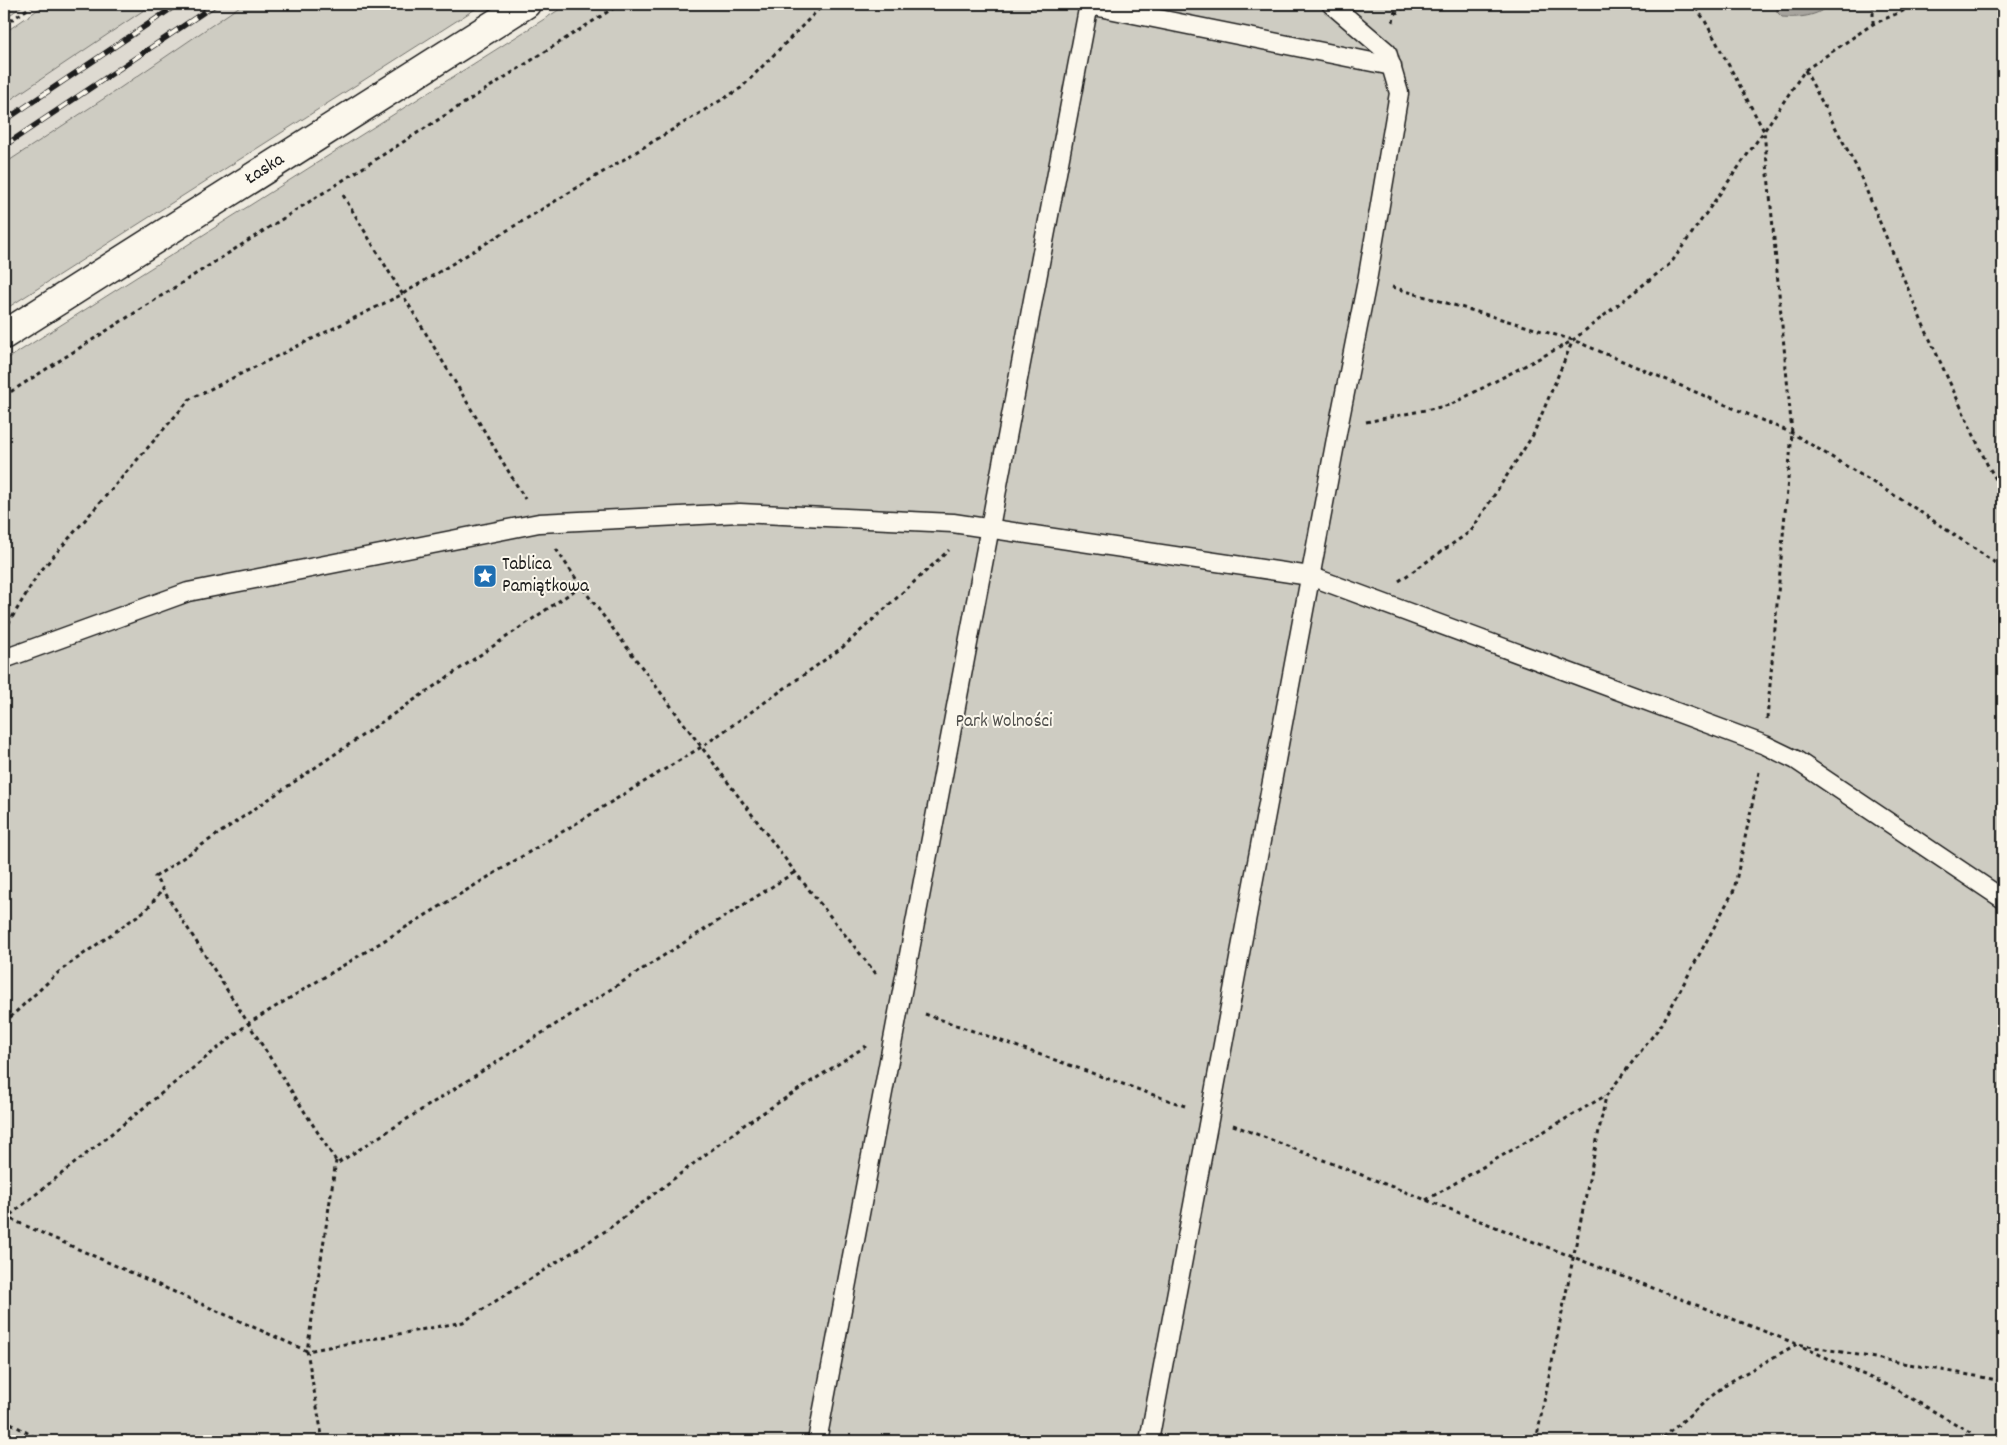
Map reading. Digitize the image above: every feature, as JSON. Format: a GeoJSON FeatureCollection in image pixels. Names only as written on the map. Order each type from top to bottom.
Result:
{"type":"FeatureCollection","features":[{"type":"Feature","properties":{"kind":"main road","name":"Łaska"},"geometry":{"type":"LineString","coordinates":[[4,335],[526,4]]}},
{"type":"Feature","properties":{"kind":"lane"},"geometry":{"type":"LineString","coordinates":[[817,1441],[896,1026],[984,526],[1089,4],[1392,66]]}},
{"type":"Feature","properties":{"kind":"lane"},"geometry":{"type":"LineString","coordinates":[[1149,1441],[1310,576],[1367,281],[1399,93],[1387,52],[1331,4]]}},
{"type":"Feature","properties":{"kind":"lane"},"geometry":{"type":"LineString","coordinates":[[4,659],[188,592],[540,523],[740,513],[984,526],[1310,576],[1765,745],[1796,760],[2003,899]]}},
{"type":"Feature","properties":{"kind":"path"},"geometry":{"type":"LineString","coordinates":[[4,26],[35,4]]}},
{"type":"Feature","properties":{"kind":"path"},"geometry":{"type":"LineString","coordinates":[[4,396],[620,4]]}},
{"type":"Feature","properties":{"kind":"path"},"geometry":{"type":"LineString","coordinates":[[4,631],[38,574],[190,399],[401,295],[741,88],[824,4]]}},
{"type":"Feature","properties":{"kind":"path"},"geometry":{"type":"LineString","coordinates":[[1394,15],[1409,4]]}},
{"type":"Feature","properties":{"kind":"path"},"geometry":{"type":"LineString","coordinates":[[1426,1200],[1606,1096],[1662,1024],[1734,890],[1765,745],[1792,433],[1764,131],[1704,19],[1693,4]]}},
{"type":"Feature","properties":{"kind":"path"},"geometry":{"type":"LineString","coordinates":[[1873,4],[1873,24]]}},
{"type":"Feature","properties":{"kind":"path"},"geometry":{"type":"LineString","coordinates":[[1338,428],[1450,405],[1573,340],[1672,263],[1805,70],[1873,24],[1919,4]]}},
{"type":"Feature","properties":{"kind":"path"},"geometry":{"type":"LineString","coordinates":[[1805,70],[1857,168],[1926,331],[1987,464],[2003,491]]}},
{"type":"Feature","properties":{"kind":"path"},"geometry":{"type":"LineString","coordinates":[[343,195],[401,295],[540,523]]}},
{"type":"Feature","properties":{"kind":"path"},"geometry":{"type":"LineString","coordinates":[[1367,281],[1403,289],[1573,340],[1792,433],[1907,503],[2003,568]]}},
{"type":"Feature","properties":{"kind":"path"},"geometry":{"type":"LineString","coordinates":[[1372,600],[1471,531],[1533,435],[1573,340]]}},
{"type":"Feature","properties":{"kind":"path"},"geometry":{"type":"LineString","coordinates":[[4,1220],[248,1023],[703,746],[843,647],[984,526]]}},
{"type":"Feature","properties":{"kind":"path"},"geometry":{"type":"LineString","coordinates":[[323,1441],[307,1351],[336,1161],[154,877],[581,586]]}},
{"type":"Feature","properties":{"kind":"path"},"geometry":{"type":"LineString","coordinates":[[336,1161],[338,1163],[796,872]]}},
{"type":"Feature","properties":{"kind":"path"},"geometry":{"type":"LineString","coordinates":[[4,1023],[61,970],[147,909],[163,889]]}},
{"type":"Feature","properties":{"kind":"path"},"geometry":{"type":"LineString","coordinates":[[4,1216],[307,1351],[463,1322],[607,1230],[744,1125],[896,1026]]}},
{"type":"Feature","properties":{"kind":"path"},"geometry":{"type":"LineString","coordinates":[[1536,1441],[1606,1096]]}},
{"type":"Feature","properties":{"kind":"path"},"geometry":{"type":"LineString","coordinates":[[1656,1441],[1665,1436],[1726,1384],[1797,1344],[1893,1388],[1970,1432],[1977,1441]]}},
{"type":"Feature","properties":{"kind":"path"},"geometry":{"type":"LineString","coordinates":[[4,1419],[41,1441]]}},
{"type":"Feature","properties":{"kind":"shaded area"},"geometry":{"type":"Polygon","coordinates":[[[112,4],[335,4],[4,220],[4,74],[112,4]]]}},
{"type":"Feature","properties":{"kind":"shaded area"},"geometry":{"type":"Polygon","coordinates":[[[1777,4],[1829,4],[1820,12],[1814,14],[1801,17],[1782,17],[1777,12],[1777,4]]]}},
{"type":"Feature","properties":{"kind":"green space"},"geometry":{"type":"Polygon","coordinates":[[[4,4],[25,4],[4,19],[4,4]]]}},
{"type":"Feature","properties":{"kind":"green space"},"geometry":{"type":"Polygon","coordinates":[[[46,4],[153,4],[4,104],[4,33],[46,4]]]}},
{"type":"Feature","properties":{"kind":"green space"},"geometry":{"type":"Polygon","coordinates":[[[243,4],[483,4],[4,310],[4,164],[243,4]]]}},
{"type":"Feature","properties":{"kind":"green space","name":"Park Wolności"},"geometry":{"type":"Polygon","coordinates":[[[568,4],[2003,4],[2003,1441],[4,1441],[4,361],[568,4]]]}},
{"type":"Feature","properties":{"kind":"railway"},"geometry":{"type":"LineString","coordinates":[[4,121],[178,4]]}},
{"type":"Feature","properties":{"kind":"railway"},"geometry":{"type":"LineString","coordinates":[[4,146],[216,4]]}},
{"type":"Feature","properties":{"kind":"place","name":"Tablica Pamiątkowa"},"geometry":{"type":"Point","coordinates":[485,576]}}]}
